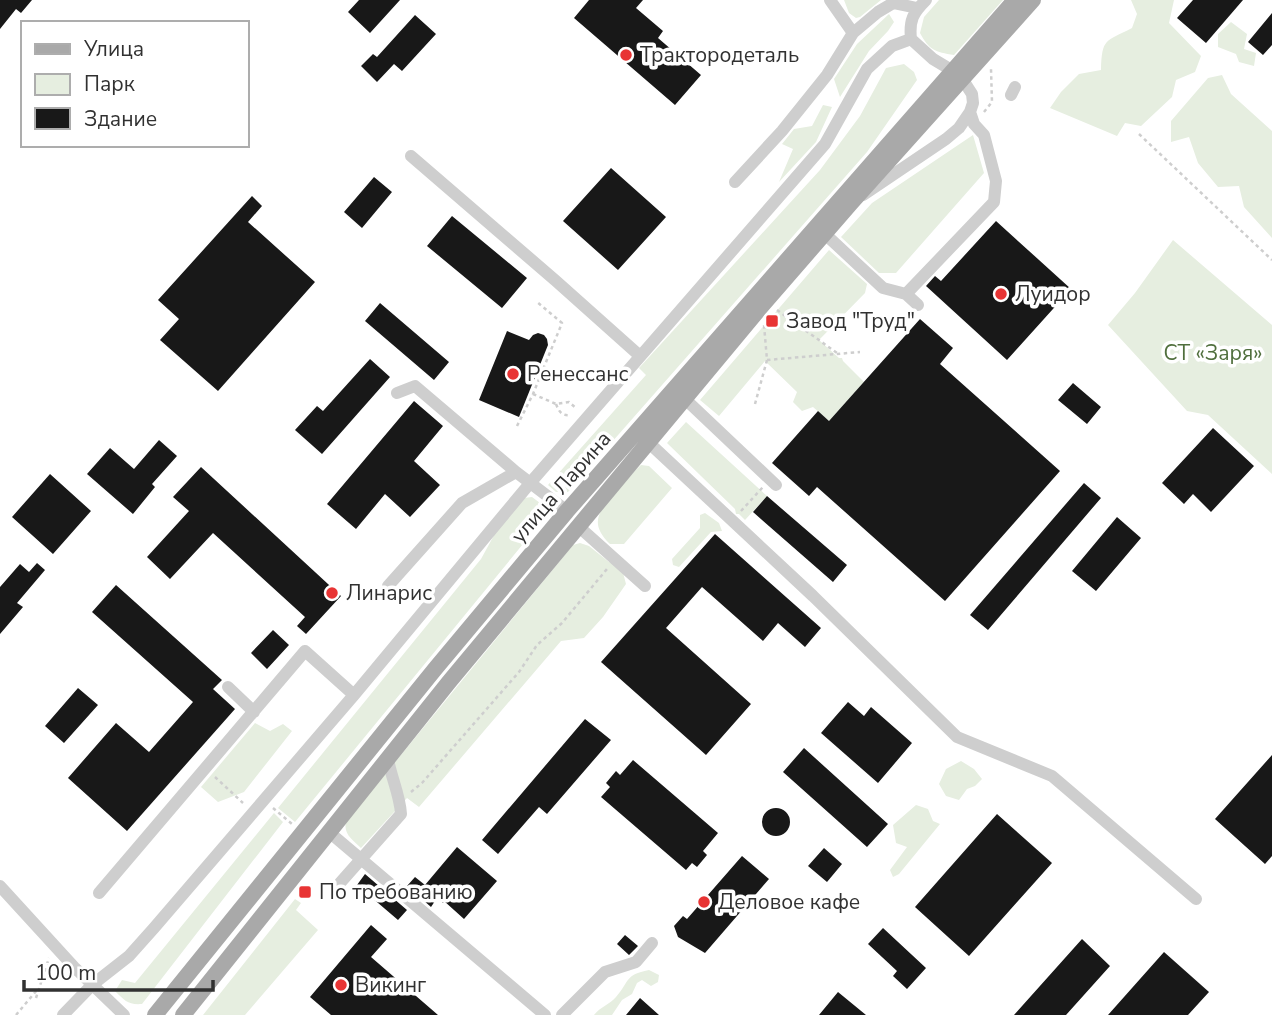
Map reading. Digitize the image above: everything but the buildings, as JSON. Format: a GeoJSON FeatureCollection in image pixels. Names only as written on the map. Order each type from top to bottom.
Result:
{"type":"FeatureCollection","features":[{"type":"Feature","properties":{"kind":"main road","name":"улица Ларина"},"geometry":{"type":"LineString","coordinates":[[183,1015],[578,526],[958,76],[1015,0]]}},
{"type":"Feature","properties":{"kind":"main road","name":"улица Ларина"},"geometry":{"type":"LineString","coordinates":[[155,1015],[435,669],[567,511],[958,76],[1033,0]]}},
{"type":"Feature","properties":{"kind":"street"},"geometry":{"type":"LineString","coordinates":[[830,0],[853,33]]}},
{"type":"Feature","properties":{"kind":"street"},"geometry":{"type":"LineString","coordinates":[[735,182],[782,131],[827,75],[853,33],[877,12],[893,3],[922,4],[909,25],[911,39],[933,59],[958,76],[972,94],[972,118],[984,135],[996,181],[994,202],[906,294]]}},
{"type":"Feature","properties":{"kind":"street"},"geometry":{"type":"LineString","coordinates":[[63,1015],[92,985],[129,956],[154,928],[354,695],[530,482],[825,144],[867,69],[892,46],[911,39]]}},
{"type":"Feature","properties":{"kind":"street"},"geometry":{"type":"LineString","coordinates":[[851,203],[946,139],[972,118]]}},
{"type":"Feature","properties":{"kind":"street"},"geometry":{"type":"LineString","coordinates":[[411,156],[640,356]]}},
{"type":"Feature","properties":{"kind":"street"},"geometry":{"type":"LineString","coordinates":[[825,234],[883,288],[906,294],[918,305]]}},
{"type":"Feature","properties":{"kind":"street"},"geometry":{"type":"LineString","coordinates":[[397,393],[415,386],[516,472],[567,511]]}},
{"type":"Feature","properties":{"kind":"street"},"geometry":{"type":"LineString","coordinates":[[684,398],[773,482]]}},
{"type":"Feature","properties":{"kind":"street"},"geometry":{"type":"LineString","coordinates":[[648,442],[813,596],[957,737],[1052,776],[1196,898]]}},
{"type":"Feature","properties":{"kind":"street"},"geometry":{"type":"LineString","coordinates":[[388,586],[462,503],[516,472]]}},
{"type":"Feature","properties":{"kind":"street"},"geometry":{"type":"LineString","coordinates":[[578,526],[645,586]]}},
{"type":"Feature","properties":{"kind":"street"},"geometry":{"type":"LineString","coordinates":[[100,893],[305,651],[354,695]]}},
{"type":"Feature","properties":{"kind":"street"},"geometry":{"type":"LineString","coordinates":[[228,687],[254,712]]}},
{"type":"Feature","properties":{"kind":"street"},"geometry":{"type":"LineString","coordinates":[[340,883],[401,814],[388,759]]}},
{"type":"Feature","properties":{"kind":"street"},"geometry":{"type":"LineString","coordinates":[[329,832],[545,1015]]}},
{"type":"Feature","properties":{"kind":"street"},"geometry":{"type":"LineString","coordinates":[[0,886],[92,985],[124,1015]]}},
{"type":"Feature","properties":{"kind":"street"},"geometry":{"type":"LineString","coordinates":[[562,1015],[606,972],[636,961],[652,943]]}},
{"type":"Feature","properties":{"kind":"path"},"geometry":{"type":"LineString","coordinates":[[972,118],[992,102],[990,65]]}},
{"type":"Feature","properties":{"kind":"path"},"geometry":{"type":"LineString","coordinates":[[1139,134],[1272,260]]}},
{"type":"Feature","properties":{"kind":"path"},"geometry":{"type":"LineString","coordinates":[[517,426],[562,323],[537,303]]}},
{"type":"Feature","properties":{"kind":"path"},"geometry":{"type":"LineString","coordinates":[[775,308],[839,354]]}},
{"type":"Feature","properties":{"kind":"path"},"geometry":{"type":"LineString","coordinates":[[755,404],[767,360],[764,320]]}},
{"type":"Feature","properties":{"kind":"path"},"geometry":{"type":"LineString","coordinates":[[767,360],[860,352]]}},
{"type":"Feature","properties":{"kind":"path"},"geometry":{"type":"LineString","coordinates":[[533,394],[556,404],[569,402],[574,405],[577,414]]}},
{"type":"Feature","properties":{"kind":"path"},"geometry":{"type":"LineString","coordinates":[[556,404],[565,415],[577,414]]}},
{"type":"Feature","properties":{"kind":"path"},"geometry":{"type":"LineString","coordinates":[[573,422],[577,414],[584,409]]}},
{"type":"Feature","properties":{"kind":"path"},"geometry":{"type":"LineString","coordinates":[[732,521],[773,482]]}},
{"type":"Feature","properties":{"kind":"path"},"geometry":{"type":"LineString","coordinates":[[399,800],[422,783],[519,672],[537,645],[562,623],[616,559]]}},
{"type":"Feature","properties":{"kind":"path"},"geometry":{"type":"LineString","coordinates":[[212,774],[243,803]]}},
{"type":"Feature","properties":{"kind":"path"},"geometry":{"type":"LineString","coordinates":[[270,805],[284,818]]}},
{"type":"Feature","properties":{"kind":"path"},"geometry":{"type":"LineString","coordinates":[[36,998],[51,951]]}},
{"type":"Feature","properties":{"kind":"path"},"geometry":{"type":"LineString","coordinates":[[16,1015],[39,987]]}},
{"type":"Feature","properties":{"kind":"green space"},"geometry":{"type":"Polygon","coordinates":[[[844,0],[881,0],[856,18],[849,13],[844,0]]]}},
{"type":"Feature","properties":{"kind":"green space"},"geometry":{"type":"Polygon","coordinates":[[[939,0],[1003,0],[954,55],[933,49],[920,33],[924,17],[939,0]]]}},
{"type":"Feature","properties":{"kind":"green space"},"geometry":{"type":"Polygon","coordinates":[[[1131,0],[1174,0],[1169,23],[1201,56],[1195,72],[1176,80],[1172,97],[1141,126],[1125,123],[1117,136],[1050,108],[1079,74],[1101,70],[1104,46],[1132,28],[1137,14],[1131,0]]]}},
{"type":"Feature","properties":{"kind":"green space"},"geometry":{"type":"Polygon","coordinates":[[[889,14],[894,22],[869,51],[840,97],[834,79],[857,44],[889,14]]]}},
{"type":"Feature","properties":{"kind":"green space"},"geometry":{"type":"Polygon","coordinates":[[[1231,22],[1247,34],[1244,49],[1256,53],[1254,66],[1239,62],[1236,54],[1218,47],[1218,34],[1231,22]]]}},
{"type":"Feature","properties":{"kind":"green space"},"geometry":{"type":"Polygon","coordinates":[[[904,64],[914,72],[917,80],[867,152],[568,492],[556,492],[548,485],[646,375],[639,368],[820,170],[860,116],[886,68],[904,64]]]}},
{"type":"Feature","properties":{"kind":"green space"},"geometry":{"type":"Polygon","coordinates":[[[1222,75],[1231,94],[1272,131],[1272,238],[1244,207],[1239,186],[1218,187],[1198,163],[1189,137],[1171,142],[1171,121],[1208,78],[1222,75]]]}},
{"type":"Feature","properties":{"kind":"green space"},"geometry":{"type":"Polygon","coordinates":[[[823,105],[832,107],[816,142],[779,182],[793,149],[782,144],[794,129],[812,126],[823,105]]]}},
{"type":"Feature","properties":{"kind":"green space"},"geometry":{"type":"Polygon","coordinates":[[[973,135],[984,173],[896,273],[879,273],[841,237],[872,203],[973,135]]]}},
{"type":"Feature","properties":{"kind":"green space","name":"СТ «Заря»"},"geometry":{"type":"Polygon","coordinates":[[[1173,240],[1272,325],[1272,474],[1208,415],[1187,411],[1108,325],[1173,240]]]}},
{"type":"Feature","properties":{"kind":"green space"},"geometry":{"type":"Polygon","coordinates":[[[829,250],[867,284],[865,293],[819,340],[842,358],[864,382],[829,421],[813,407],[802,411],[793,402],[797,392],[765,361],[719,416],[700,400],[829,250]]]}},
{"type":"Feature","properties":{"kind":"green space"},"geometry":{"type":"Polygon","coordinates":[[[686,422],[767,496],[745,520],[667,443],[686,422]]]}},
{"type":"Feature","properties":{"kind":"green space"},"geometry":{"type":"Polygon","coordinates":[[[641,465],[649,466],[672,488],[624,544],[610,544],[599,528],[599,515],[607,502],[641,465]]]}},
{"type":"Feature","properties":{"kind":"green space"},"geometry":{"type":"Polygon","coordinates":[[[532,497],[544,506],[546,516],[295,822],[278,808],[481,559],[498,528],[524,498],[532,497]]]}},
{"type":"Feature","properties":{"kind":"green space"},"geometry":{"type":"Polygon","coordinates":[[[705,513],[719,523],[722,531],[711,532],[679,567],[673,565],[672,559],[700,528],[700,515],[705,513]]]}},
{"type":"Feature","properties":{"kind":"green space"},"geometry":{"type":"Polygon","coordinates":[[[580,543],[589,546],[609,562],[621,565],[626,584],[603,617],[584,638],[561,641],[419,807],[407,798],[361,848],[347,833],[346,822],[573,545],[580,543]]]}},
{"type":"Feature","properties":{"kind":"green space"},"geometry":{"type":"Polygon","coordinates":[[[255,723],[270,731],[283,724],[292,731],[244,792],[218,802],[201,787],[255,723]]]}},
{"type":"Feature","properties":{"kind":"green space"},"geometry":{"type":"Polygon","coordinates":[[[961,761],[974,769],[982,779],[967,789],[959,800],[946,796],[939,784],[946,769],[961,761]]]}},
{"type":"Feature","properties":{"kind":"green space"},"geometry":{"type":"Polygon","coordinates":[[[916,805],[928,809],[933,821],[940,824],[899,874],[893,877],[890,870],[907,847],[896,843],[893,825],[916,805]]]}},
{"type":"Feature","properties":{"kind":"green space"},"geometry":{"type":"Polygon","coordinates":[[[274,813],[283,822],[142,1004],[124,1000],[115,991],[122,980],[135,983],[274,813]]]}},
{"type":"Feature","properties":{"kind":"green space"},"geometry":{"type":"Polygon","coordinates":[[[295,899],[301,903],[296,910],[318,930],[245,1015],[203,1015],[295,899]]]}},
{"type":"Feature","properties":{"kind":"green space"},"geometry":{"type":"Polygon","coordinates":[[[649,970],[659,975],[658,982],[651,986],[642,980],[637,983],[632,994],[622,1000],[612,1015],[594,1015],[616,997],[628,979],[649,970]]]}},
{"type":"Feature","properties":{"kind":"place","name":"Трактородеталь"},"geometry":{"type":"Point","coordinates":[626,55]}},
{"type":"Feature","properties":{"kind":"place","name":"Луидор"},"geometry":{"type":"Point","coordinates":[1001,294]}},
{"type":"Feature","properties":{"kind":"place","name":"Завод \"Труд\""},"geometry":{"type":"Point","coordinates":[772,321]}},
{"type":"Feature","properties":{"kind":"place","name":"Ренессанс"},"geometry":{"type":"Point","coordinates":[513,374]}},
{"type":"Feature","properties":{"kind":"place","name":"Линарис"},"geometry":{"type":"Point","coordinates":[332,593]}},
{"type":"Feature","properties":{"kind":"place","name":"По требованию"},"geometry":{"type":"Point","coordinates":[305,892]}},
{"type":"Feature","properties":{"kind":"place","name":"Деловое кафе"},"geometry":{"type":"Point","coordinates":[704,902]}},
{"type":"Feature","properties":{"kind":"place","name":"Викинг"},"geometry":{"type":"Point","coordinates":[341,985]}}]}
